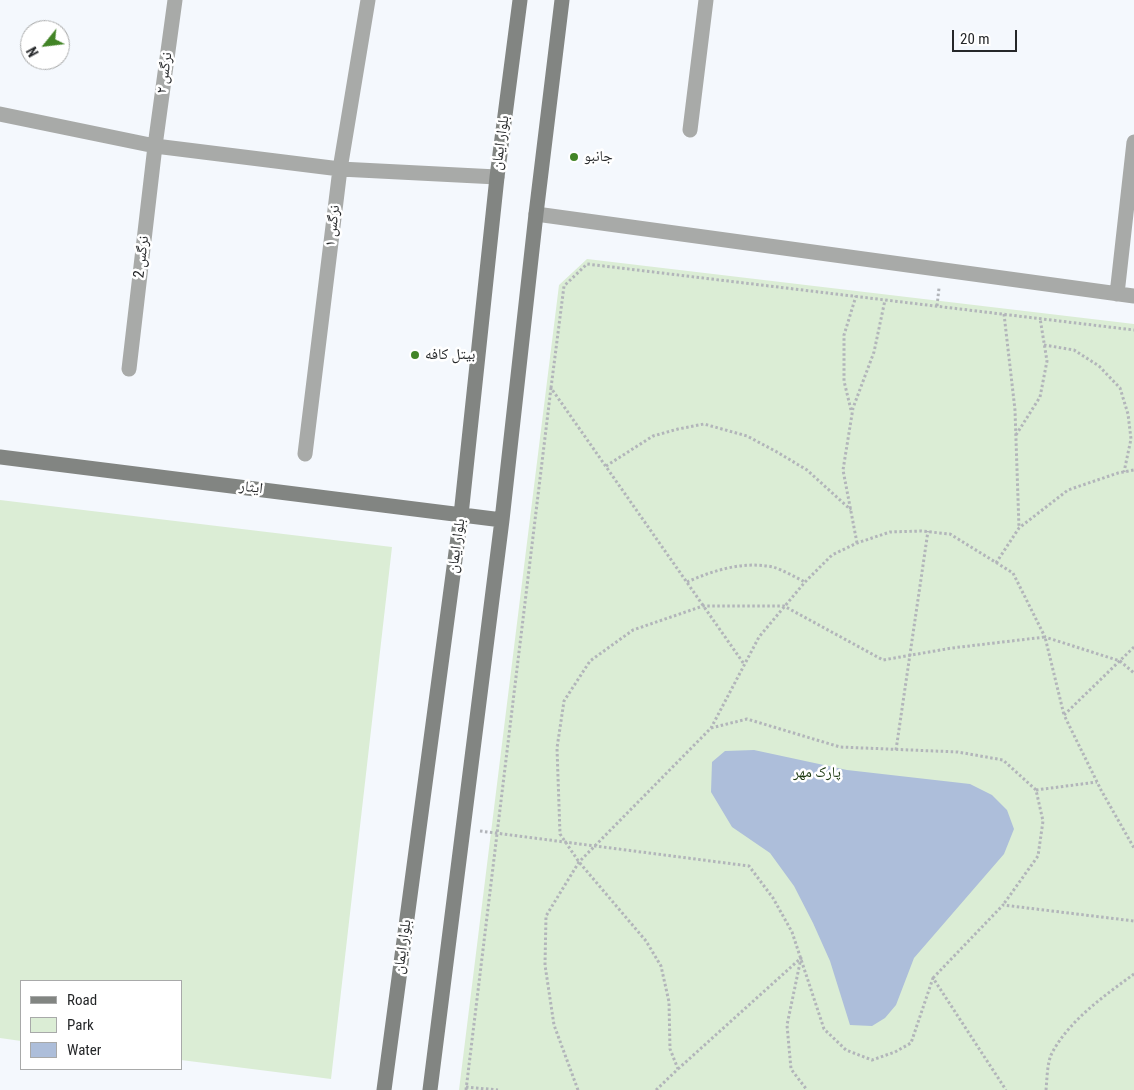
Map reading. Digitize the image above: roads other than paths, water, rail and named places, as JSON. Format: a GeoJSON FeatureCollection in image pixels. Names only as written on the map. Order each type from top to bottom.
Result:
{"type":"FeatureCollection","features":[{"type":"Feature","properties":{"kind":"street","name":"نرگس ۲"},"geometry":{"type":"LineString","coordinates":[[156,146],[176,0]]}},
{"type":"Feature","properties":{"kind":"street","name":"نرگس ۱"},"geometry":{"type":"LineString","coordinates":[[306,454],[340,168],[368,0]]}},
{"type":"Feature","properties":{"kind":"street","name":"بلوار ایمان"},"geometry":{"type":"LineString","coordinates":[[384,1090],[461,515],[497,177],[520,0]]}},
{"type":"Feature","properties":{"kind":"street"},"geometry":{"type":"LineString","coordinates":[[430,1090],[502,520],[562,0]]}},
{"type":"Feature","properties":{"kind":"street"},"geometry":{"type":"LineString","coordinates":[[690,130],[706,0]]}},
{"type":"Feature","properties":{"kind":"street"},"geometry":{"type":"LineString","coordinates":[[0,114],[156,146],[340,168],[497,177]]}},
{"type":"Feature","properties":{"kind":"street"},"geometry":{"type":"LineString","coordinates":[[1117,294],[1134,142]]}},
{"type":"Feature","properties":{"kind":"street","name":"نرگس 2"},"geometry":{"type":"LineString","coordinates":[[129,369],[156,146]]}},
{"type":"Feature","properties":{"kind":"street"},"geometry":{"type":"LineString","coordinates":[[536,214],[1134,296]]}},
{"type":"Feature","properties":{"kind":"street","name":"ایثار"},"geometry":{"type":"LineString","coordinates":[[0,457],[502,520]]}},
{"type":"Feature","properties":{"kind":"water"},"geometry":{"type":"Polygon","coordinates":[[[754,750],[847,770],[970,784],[992,795],[1007,810],[1014,829],[1004,854],[914,958],[896,1005],[885,1018],[872,1026],[850,1025],[830,961],[794,886],[770,853],[732,827],[711,792],[712,762],[725,751],[754,750]]]}},
{"type":"Feature","properties":{"kind":"place","name":"جانبو"},"geometry":{"type":"Point","coordinates":[574,157]}},
{"type":"Feature","properties":{"kind":"place","name":"بیتل کافه"},"geometry":{"type":"Point","coordinates":[415,355]}},
{"type":"Feature","properties":{"kind":"park label","name":"پارک مهر"},"geometry":{"type":"Point","coordinates":[817,773]}}]}
